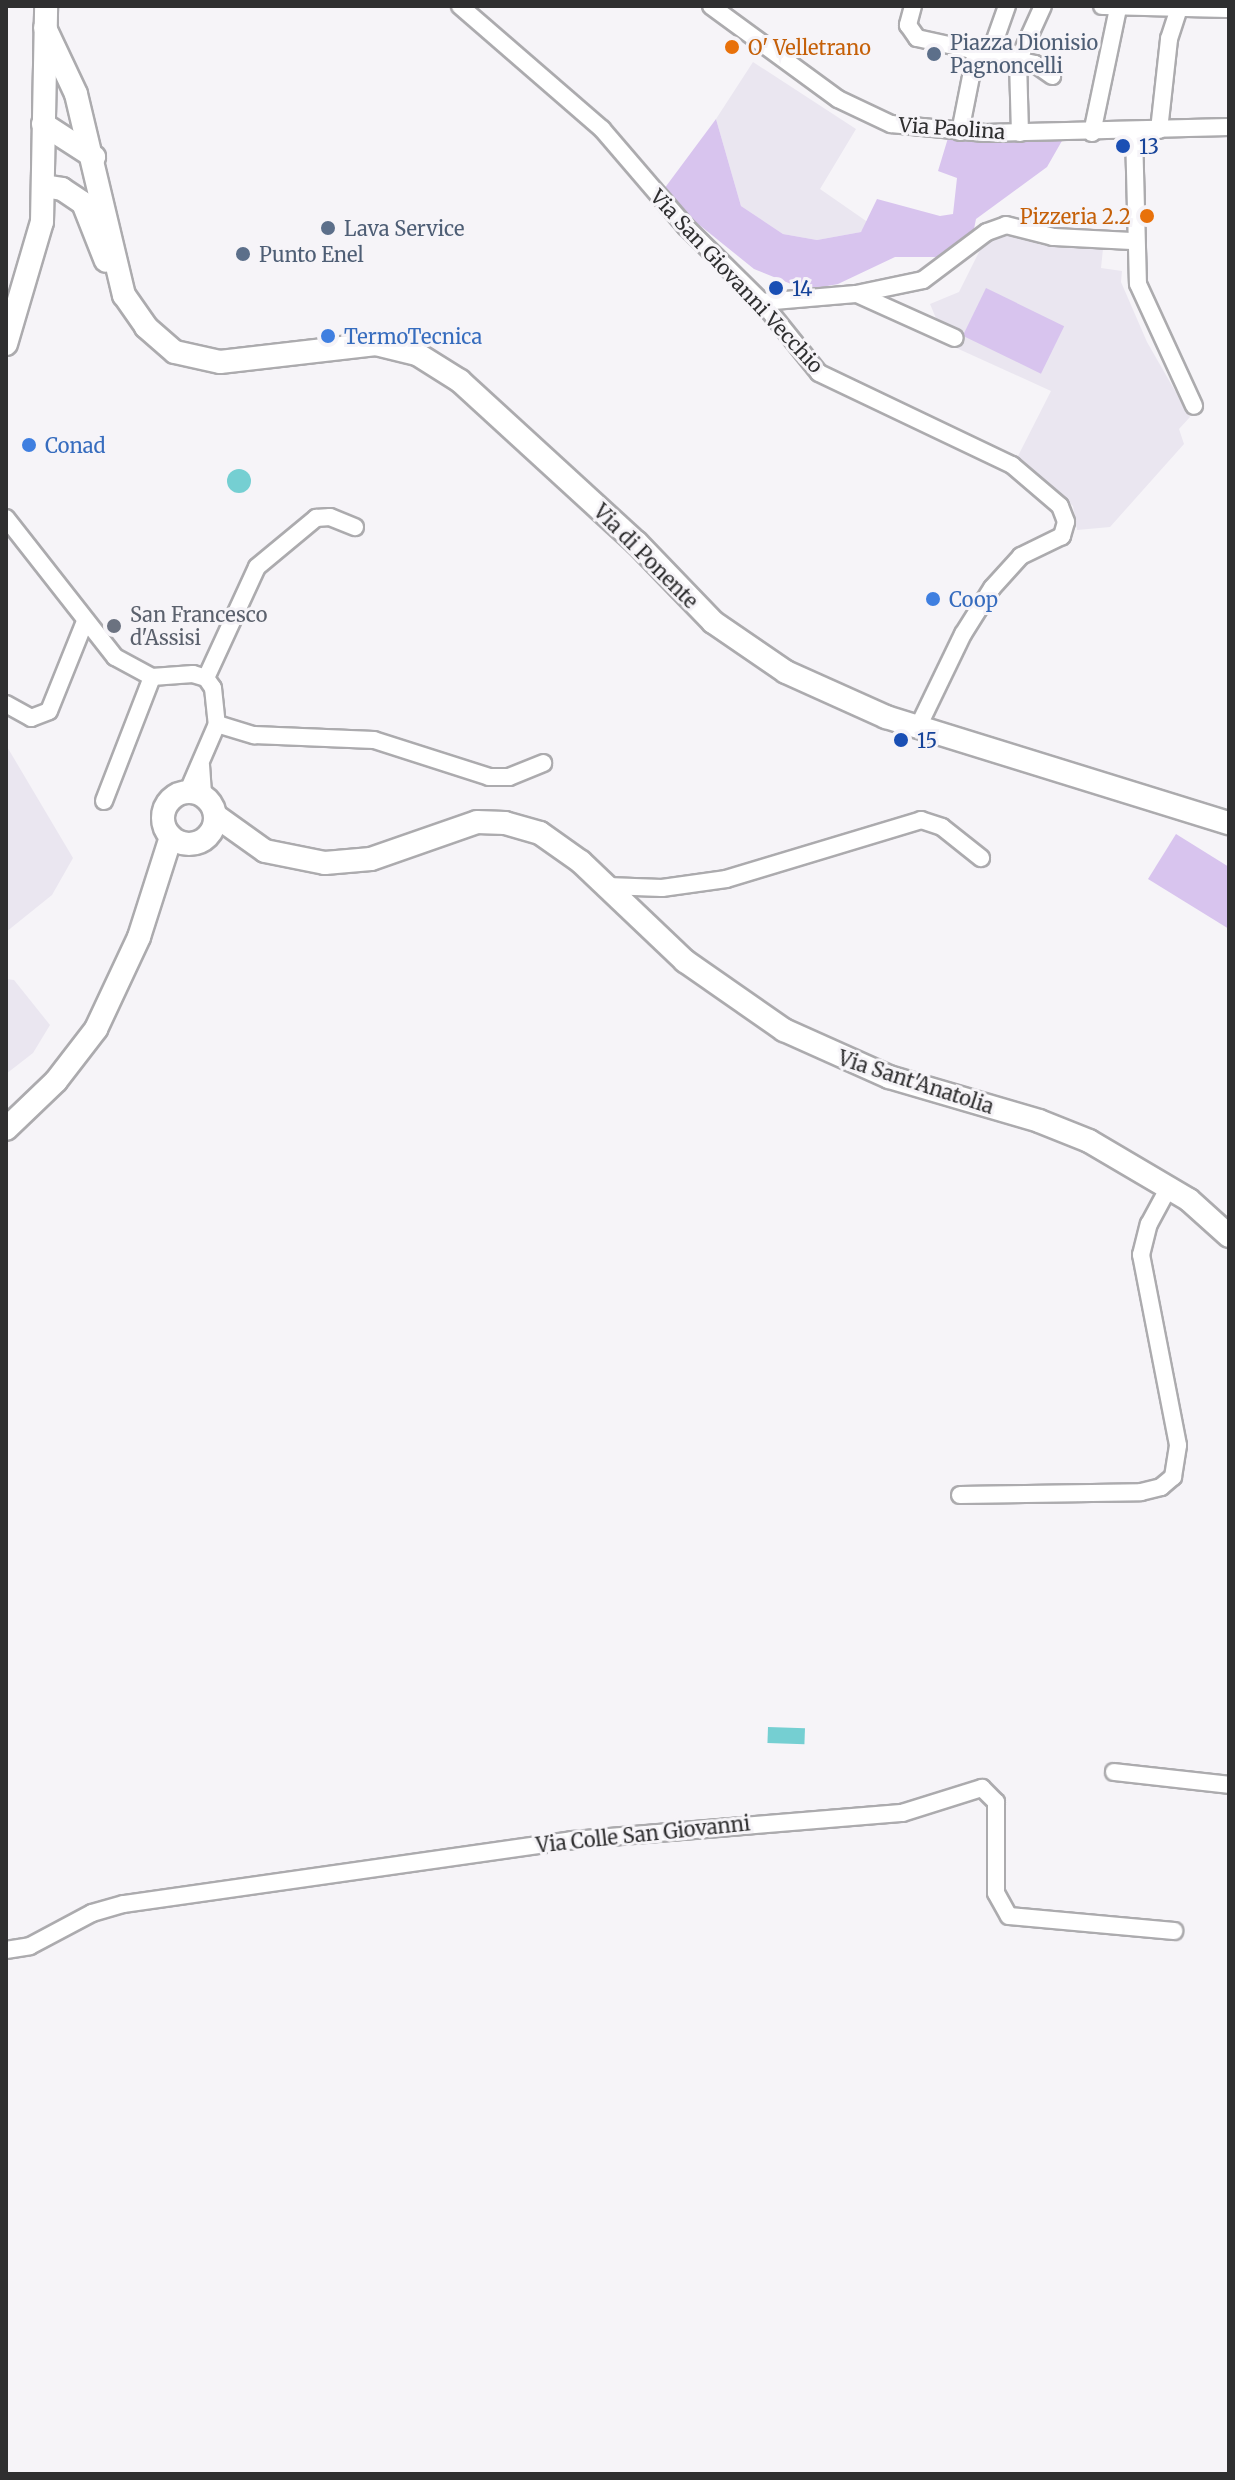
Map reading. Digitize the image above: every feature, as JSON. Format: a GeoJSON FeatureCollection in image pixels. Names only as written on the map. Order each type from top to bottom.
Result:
{"type":"FeatureCollection","features":[{"type":"Feature","properties":{"kind":"main road"},"geometry":{"type":"LineString","coordinates":[[6,344],[36,253],[44,186],[45,17]]}},
{"type":"Feature","properties":{"kind":"main road","name":"Via di Ponente"},"geometry":{"type":"LineString","coordinates":[[45,17],[70,76],[94,157],[118,275],[139,319],[186,358],[232,361],[376,344],[406,349],[435,363],[636,542],[726,632],[828,695],[918,727],[1229,823]]}},
{"type":"Feature","properties":{"kind":"main road"},"geometry":{"type":"LineString","coordinates":[[43,124],[94,157]]}},
{"type":"Feature","properties":{"kind":"main road","name":"Via di Ponente"},"geometry":{"type":"LineString","coordinates":[[44,186],[62,189],[83,203],[102,256],[118,275]]}},
{"type":"Feature","properties":{"kind":"main road"},"geometry":{"type":"LineString","coordinates":[[196,793],[172,797],[163,813],[188,840],[265,851]]}},
{"type":"Feature","properties":{"kind":"main road","name":"Via Sant'Anatolia"},"geometry":{"type":"LineString","coordinates":[[196,793],[216,816],[265,851],[317,863],[353,862],[477,822],[505,823],[548,837],[607,886],[691,966],[796,1036],[889,1077],[1064,1130],[1169,1187],[1229,1236]]}},
{"type":"Feature","properties":{"kind":"main road"},"geometry":{"type":"LineString","coordinates":[[6,1129],[56,1081],[96,1029],[129,962],[165,865],[216,816]]}},
{"type":"Feature","properties":{"kind":"street","name":"Via San Giovanni Vecchio"},"geometry":{"type":"LineString","coordinates":[[460,6],[597,124],[685,226],[768,309],[819,373],[1012,465],[1055,499],[1065,517],[1059,538],[1017,559],[981,604],[918,727]]}},
{"type":"Feature","properties":{"kind":"street"},"geometry":{"type":"LineString","coordinates":[[913,6],[911,33],[1040,66],[1052,76]]}},
{"type":"Feature","properties":{"kind":"street"},"geometry":{"type":"LineString","coordinates":[[960,132],[983,53],[1007,6]]}},
{"type":"Feature","properties":{"kind":"street"},"geometry":{"type":"LineString","coordinates":[[1020,133],[1018,61],[1043,6]]}},
{"type":"Feature","properties":{"kind":"street","name":"Via Paolina"},"geometry":{"type":"LineString","coordinates":[[714,7],[861,112],[900,126],[960,132],[1020,133],[1134,133],[1229,127]]}},
{"type":"Feature","properties":{"kind":"street"},"geometry":{"type":"LineString","coordinates":[[1159,130],[1169,39],[1180,7]]}},
{"type":"Feature","properties":{"kind":"street"},"geometry":{"type":"LineString","coordinates":[[1092,133],[1110,8],[1229,9]]}},
{"type":"Feature","properties":{"kind":"street"},"geometry":{"type":"LineString","coordinates":[[1134,133],[1133,241],[1148,313],[1194,406]]}},
{"type":"Feature","properties":{"kind":"street"},"geometry":{"type":"LineString","coordinates":[[768,309],[796,301],[856,294],[930,277],[987,232],[1006,225],[1053,237],[1133,241]]}},
{"type":"Feature","properties":{"kind":"street"},"geometry":{"type":"LineString","coordinates":[[856,294],[955,338]]}},
{"type":"Feature","properties":{"kind":"street"},"geometry":{"type":"LineString","coordinates":[[206,678],[257,567],[316,518],[330,517],[355,527]]}},
{"type":"Feature","properties":{"kind":"street"},"geometry":{"type":"LineString","coordinates":[[6,518],[84,624],[115,657],[152,677],[206,678]]}},
{"type":"Feature","properties":{"kind":"street"},"geometry":{"type":"LineString","coordinates":[[6,704],[31,718],[49,711],[84,624]]}},
{"type":"Feature","properties":{"kind":"street"},"geometry":{"type":"LineString","coordinates":[[104,801],[152,677]]}},
{"type":"Feature","properties":{"kind":"street"},"geometry":{"type":"LineString","coordinates":[[196,793],[201,765],[217,724],[217,697],[206,678]]}},
{"type":"Feature","properties":{"kind":"street"},"geometry":{"type":"LineString","coordinates":[[217,724],[254,735],[383,742],[489,777],[509,777],[543,763]]}},
{"type":"Feature","properties":{"kind":"street"},"geometry":{"type":"LineString","coordinates":[[607,886],[662,888],[726,879],[913,821],[938,824],[981,858]]}},
{"type":"Feature","properties":{"kind":"street"},"geometry":{"type":"LineString","coordinates":[[960,1495],[1141,1492],[1161,1487],[1173,1477],[1179,1451],[1141,1255],[1149,1224],[1169,1187]]}},
{"type":"Feature","properties":{"kind":"street"},"geometry":{"type":"LineString","coordinates":[[1114,1772],[1229,1785]]}},
{"type":"Feature","properties":{"kind":"street","name":"Via Colle San Giovanni"},"geometry":{"type":"LineString","coordinates":[[6,1950],[30,1946],[92,1913],[124,1904],[572,1840],[902,1813],[982,1788],[996,1802],[996,1893],[1009,1916],[1174,1931]]}},
{"type":"Feature","properties":{"kind":"shaded area"},"geometry":{"type":"Polygon","coordinates":[[[753,62],[856,129],[820,189],[869,223],[861,232],[817,240],[783,234],[741,206],[716,119],[753,62]]]}},
{"type":"Feature","properties":{"kind":"shaded area"},"geometry":{"type":"Polygon","coordinates":[[[716,119],[741,206],[783,234],[817,240],[861,232],[877,199],[940,216],[953,214],[957,178],[938,171],[948,138],[1063,139],[1047,167],[976,219],[973,234],[947,257],[895,257],[838,284],[806,290],[754,269],[692,219],[664,189],[716,119]]]}},
{"type":"Feature","properties":{"kind":"shaded area"},"geometry":{"type":"Polygon","coordinates":[[[1003,231],[1027,234],[1040,245],[1103,249],[1101,268],[1122,271],[1121,282],[1147,342],[1190,417],[1179,429],[1184,444],[1110,527],[1077,530],[1073,506],[1018,456],[1051,391],[952,346],[958,332],[938,323],[930,304],[959,292],[983,244],[1003,231]]]}},
{"type":"Feature","properties":{"kind":"shaded area"},"geometry":{"type":"Polygon","coordinates":[[[986,288],[1064,326],[1041,374],[963,336],[986,288]]]}},
{"type":"Feature","properties":{"kind":"shaded area"},"geometry":{"type":"Polygon","coordinates":[[[6,745],[73,858],[52,895],[6,932],[6,745]]]}},
{"type":"Feature","properties":{"kind":"shaded area"},"geometry":{"type":"Polygon","coordinates":[[[1176,834],[1229,867],[1229,929],[1148,879],[1176,834]]]}},
{"type":"Feature","properties":{"kind":"shaded area"},"geometry":{"type":"Polygon","coordinates":[[[6,979],[14,980],[50,1025],[33,1053],[6,1074],[6,979]]]}},
{"type":"Feature","properties":{"kind":"water"},"geometry":{"type":"Polygon","coordinates":[[[239,469],[247,473],[251,481],[247,489],[239,493],[231,489],[227,481],[231,473],[239,469]]]}},
{"type":"Feature","properties":{"kind":"water"},"geometry":{"type":"Polygon","coordinates":[[[768,1727],[805,1728],[804,1744],[767,1743],[768,1727]]]}},
{"type":"Feature","properties":{"kind":"place","name":"O' Velletrano"},"geometry":{"type":"Point","coordinates":[732,47]}},
{"type":"Feature","properties":{"kind":"place","name":"Piazza Dionisio Pagnoncelli"},"geometry":{"type":"Point","coordinates":[934,54]}},
{"type":"Feature","properties":{"kind":"place","name":"13"},"geometry":{"type":"Point","coordinates":[1123,146]}},
{"type":"Feature","properties":{"kind":"place","name":"Pizzeria 2.2"},"geometry":{"type":"Point","coordinates":[1147,216]}},
{"type":"Feature","properties":{"kind":"place","name":"Lava Service"},"geometry":{"type":"Point","coordinates":[328,228]}},
{"type":"Feature","properties":{"kind":"place","name":"Punto Enel"},"geometry":{"type":"Point","coordinates":[243,254]}},
{"type":"Feature","properties":{"kind":"place","name":"14"},"geometry":{"type":"Point","coordinates":[776,288]}},
{"type":"Feature","properties":{"kind":"place","name":"TermoTecnica"},"geometry":{"type":"Point","coordinates":[328,336]}},
{"type":"Feature","properties":{"kind":"place","name":"Conad"},"geometry":{"type":"Point","coordinates":[29,445]}},
{"type":"Feature","properties":{"kind":"place","name":"Coop"},"geometry":{"type":"Point","coordinates":[933,599]}},
{"type":"Feature","properties":{"kind":"place","name":"San Francesco d'Assisi"},"geometry":{"type":"Point","coordinates":[114,626]}},
{"type":"Feature","properties":{"kind":"place","name":"15"},"geometry":{"type":"Point","coordinates":[901,740]}}]}
